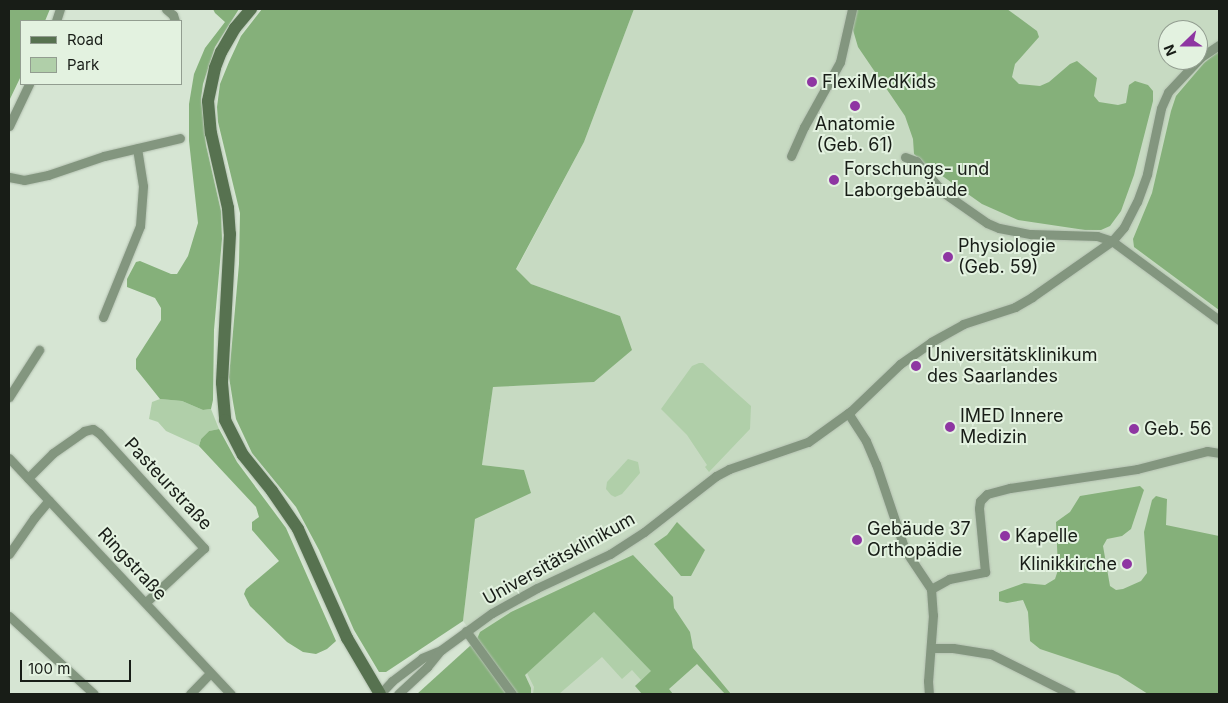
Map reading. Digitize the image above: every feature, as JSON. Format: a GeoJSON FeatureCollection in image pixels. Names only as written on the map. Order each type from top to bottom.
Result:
{"type":"FeatureCollection","features":[{"type":"Feature","properties":{"kind":"street"},"geometry":{"type":"LineString","coordinates":[[166,9],[173,15],[175,20]]}},
{"type":"Feature","properties":{"kind":"street"},"geometry":{"type":"LineString","coordinates":[[251,9],[235,28],[221,52],[215,68],[208,101],[211,133],[228,208],[230,234],[222,383],[226,420],[243,455],[272,491],[298,530],[348,638],[380,694],[422,658],[441,650]]}},
{"type":"Feature","properties":{"kind":"street"},"geometry":{"type":"LineString","coordinates":[[791,156],[804,127],[843,55],[852,9]]}},
{"type":"Feature","properties":{"kind":"street","name":"Universitätsklinikum"},"geometry":{"type":"LineString","coordinates":[[441,650],[466,631],[515,600],[610,554],[653,526],[716,476],[729,469],[802,445],[829,429],[900,364],[931,342],[963,324],[1015,307],[1112,241],[1124,227],[1137,202],[1147,174],[1162,108],[1168,92],[1201,57],[1219,45]]}},
{"type":"Feature","properties":{"kind":"street"},"geometry":{"type":"LineString","coordinates":[[9,126],[29,85]]}},
{"type":"Feature","properties":{"kind":"street"},"geometry":{"type":"LineString","coordinates":[[9,177],[24,180],[48,175],[137,148],[180,138]]}},
{"type":"Feature","properties":{"kind":"street"},"geometry":{"type":"LineString","coordinates":[[103,318],[140,226],[143,186],[137,148]]}},
{"type":"Feature","properties":{"kind":"street"},"geometry":{"type":"LineString","coordinates":[[905,157],[916,161],[944,193],[969,212],[1000,228],[1031,234],[1097,236],[1112,241],[1219,320]]}},
{"type":"Feature","properties":{"kind":"street"},"geometry":{"type":"LineString","coordinates":[[9,397],[39,350]]}},
{"type":"Feature","properties":{"kind":"street"},"geometry":{"type":"LineString","coordinates":[[848,413],[866,441],[876,464],[905,550],[931,589],[933,600],[928,681],[929,694]]}},
{"type":"Feature","properties":{"kind":"street","name":"Pasteurstraße"},"geometry":{"type":"LineString","coordinates":[[28,478],[68,442],[84,431],[93,429],[125,460],[204,548],[146,602]]}},
{"type":"Feature","properties":{"kind":"street"},"geometry":{"type":"LineString","coordinates":[[931,589],[949,579],[985,572],[979,508],[980,502],[987,494],[996,490],[1181,460],[1207,451],[1219,453]]}},
{"type":"Feature","properties":{"kind":"street","name":"Ringstraße"},"geometry":{"type":"LineString","coordinates":[[9,458],[231,694]]}},
{"type":"Feature","properties":{"kind":"street"},"geometry":{"type":"LineString","coordinates":[[9,554],[34,518],[50,500]]}},
{"type":"Feature","properties":{"kind":"street"},"geometry":{"type":"LineString","coordinates":[[9,616],[94,694]]}},
{"type":"Feature","properties":{"kind":"street"},"geometry":{"type":"LineString","coordinates":[[466,631],[512,694]]}},
{"type":"Feature","properties":{"kind":"street"},"geometry":{"type":"LineString","coordinates":[[931,648],[953,648],[991,654],[1071,694]]}},
{"type":"Feature","properties":{"kind":"street"},"geometry":{"type":"LineString","coordinates":[[398,694],[427,667],[441,650]]}},
{"type":"Feature","properties":{"kind":"street"},"geometry":{"type":"LineString","coordinates":[[190,694],[210,673]]}},
{"type":"Feature","properties":{"kind":"shaded area","name":"Universitätsklinikum des Saarlandes"},"geometry":{"type":"Polygon","coordinates":[[[634,9],[1219,9],[1219,694],[508,694],[477,639],[463,621],[475,518],[524,470],[482,465],[493,387],[594,382],[620,316],[531,284],[516,270],[584,142],[634,9]]]}},
{"type":"Feature","properties":{"kind":"green space"},"geometry":{"type":"Polygon","coordinates":[[[9,9],[50,9],[45,20],[20,20],[20,78],[9,101],[9,9]]]}},
{"type":"Feature","properties":{"kind":"green space"},"geometry":{"type":"Polygon","coordinates":[[[213,9],[239,9],[215,47],[203,84],[201,99],[206,145],[221,211],[222,239],[214,330],[213,400],[211,409],[203,410],[182,401],[160,399],[136,369],[136,359],[161,320],[161,308],[155,298],[127,287],[127,279],[136,262],[140,261],[171,274],[177,274],[188,256],[198,223],[189,141],[189,104],[194,74],[205,48],[225,22],[213,9]]]}},
{"type":"Feature","properties":{"kind":"green space"},"geometry":{"type":"Polygon","coordinates":[[[262,9],[634,9],[584,142],[516,269],[531,284],[620,316],[632,350],[594,382],[493,387],[482,465],[524,470],[531,493],[475,519],[463,621],[386,672],[379,672],[354,630],[319,550],[296,507],[252,453],[236,419],[229,377],[239,264],[240,213],[218,122],[217,107],[220,84],[229,62],[241,36],[262,9]]]}},
{"type":"Feature","properties":{"kind":"green space"},"geometry":{"type":"Polygon","coordinates":[[[855,9],[1007,9],[1037,31],[1039,37],[1015,64],[1012,77],[1019,84],[1040,86],[1049,82],[1070,64],[1077,61],[1097,78],[1094,96],[1099,102],[1118,105],[1126,103],[1129,85],[1135,81],[1148,85],[1153,91],[1153,101],[1134,175],[1121,211],[1110,226],[1101,230],[1085,230],[1018,220],[982,204],[924,163],[914,154],[913,139],[905,116],[858,47],[853,30],[855,9]]]}},
{"type":"Feature","properties":{"kind":"green space"},"geometry":{"type":"Polygon","coordinates":[[[1219,51],[1219,310],[1134,247],[1133,239],[1152,193],[1176,96],[1198,70],[1208,70],[1208,60],[1219,51]]]}},
{"type":"Feature","properties":{"kind":"green space"},"geometry":{"type":"Polygon","coordinates":[[[703,363],[751,406],[750,429],[709,472],[705,467],[707,465],[687,435],[661,409],[692,366],[703,363]]]}},
{"type":"Feature","properties":{"kind":"green space"},"geometry":{"type":"Polygon","coordinates":[[[160,399],[182,401],[203,410],[211,409],[219,429],[209,431],[201,439],[199,446],[166,431],[158,422],[149,419],[152,402],[160,399]]]}},
{"type":"Feature","properties":{"kind":"green space"},"geometry":{"type":"Polygon","coordinates":[[[219,429],[237,462],[286,528],[336,641],[327,649],[316,654],[303,652],[287,642],[250,606],[244,594],[246,589],[279,561],[252,530],[252,522],[259,517],[256,507],[199,446],[201,439],[209,431],[219,429]]]}},
{"type":"Feature","properties":{"kind":"green space"},"geometry":{"type":"Polygon","coordinates":[[[628,459],[638,462],[640,473],[622,494],[615,497],[606,489],[607,482],[628,459]]]}},
{"type":"Feature","properties":{"kind":"green space"},"geometry":{"type":"Polygon","coordinates":[[[1140,486],[1144,490],[1131,529],[1122,536],[1107,539],[1103,546],[1110,586],[1116,590],[1123,589],[1141,581],[1147,573],[1144,532],[1152,500],[1156,496],[1167,499],[1166,525],[1219,536],[1219,694],[1148,694],[1118,675],[1040,649],[1030,641],[1028,612],[1023,600],[1007,603],[999,601],[999,592],[1024,583],[1045,585],[1055,579],[1058,570],[1056,522],[1070,512],[1080,496],[1140,486]]]}},
{"type":"Feature","properties":{"kind":"green space"},"geometry":{"type":"Polygon","coordinates":[[[677,522],[705,550],[691,576],[681,576],[654,544],[667,535],[677,522]]]}},
{"type":"Feature","properties":{"kind":"green space"},"geometry":{"type":"Polygon","coordinates":[[[633,555],[673,597],[674,608],[690,632],[693,648],[731,694],[725,694],[697,664],[669,689],[673,694],[642,694],[635,686],[651,671],[594,612],[525,675],[531,688],[531,694],[516,694],[477,639],[480,632],[511,612],[633,555]]]}},
{"type":"Feature","properties":{"kind":"green space"},"geometry":{"type":"Polygon","coordinates":[[[594,612],[652,671],[641,680],[632,670],[622,679],[602,657],[559,694],[533,694],[534,687],[527,673],[594,612]]]}},
{"type":"Feature","properties":{"kind":"green space"},"geometry":{"type":"Polygon","coordinates":[[[471,645],[508,694],[417,694],[471,645]]]}},
{"type":"Feature","properties":{"kind":"place","name":"FlexiMedKids"},"geometry":{"type":"Point","coordinates":[812,82]}},
{"type":"Feature","properties":{"kind":"place","name":"Anatomie (Geb. 61)"},"geometry":{"type":"Point","coordinates":[855,106]}},
{"type":"Feature","properties":{"kind":"place","name":"Forschungs- und Laborgebäude"},"geometry":{"type":"Point","coordinates":[834,180]}},
{"type":"Feature","properties":{"kind":"place","name":"Physiologie (Geb. 59)"},"geometry":{"type":"Point","coordinates":[948,257]}},
{"type":"Feature","properties":{"kind":"place","name":"Universitätsklinikum des Saarlandes"},"geometry":{"type":"Point","coordinates":[916,366]}},
{"type":"Feature","properties":{"kind":"place","name":"IMED Innere Medizin"},"geometry":{"type":"Point","coordinates":[950,427]}},
{"type":"Feature","properties":{"kind":"place","name":"Geb. 56"},"geometry":{"type":"Point","coordinates":[1134,429]}},
{"type":"Feature","properties":{"kind":"place","name":"Kapelle"},"geometry":{"type":"Point","coordinates":[1005,536]}},
{"type":"Feature","properties":{"kind":"place","name":"Gebäude 37 Orthopädie"},"geometry":{"type":"Point","coordinates":[857,540]}},
{"type":"Feature","properties":{"kind":"place","name":"Klinikkirche"},"geometry":{"type":"Point","coordinates":[1127,564]}}]}
